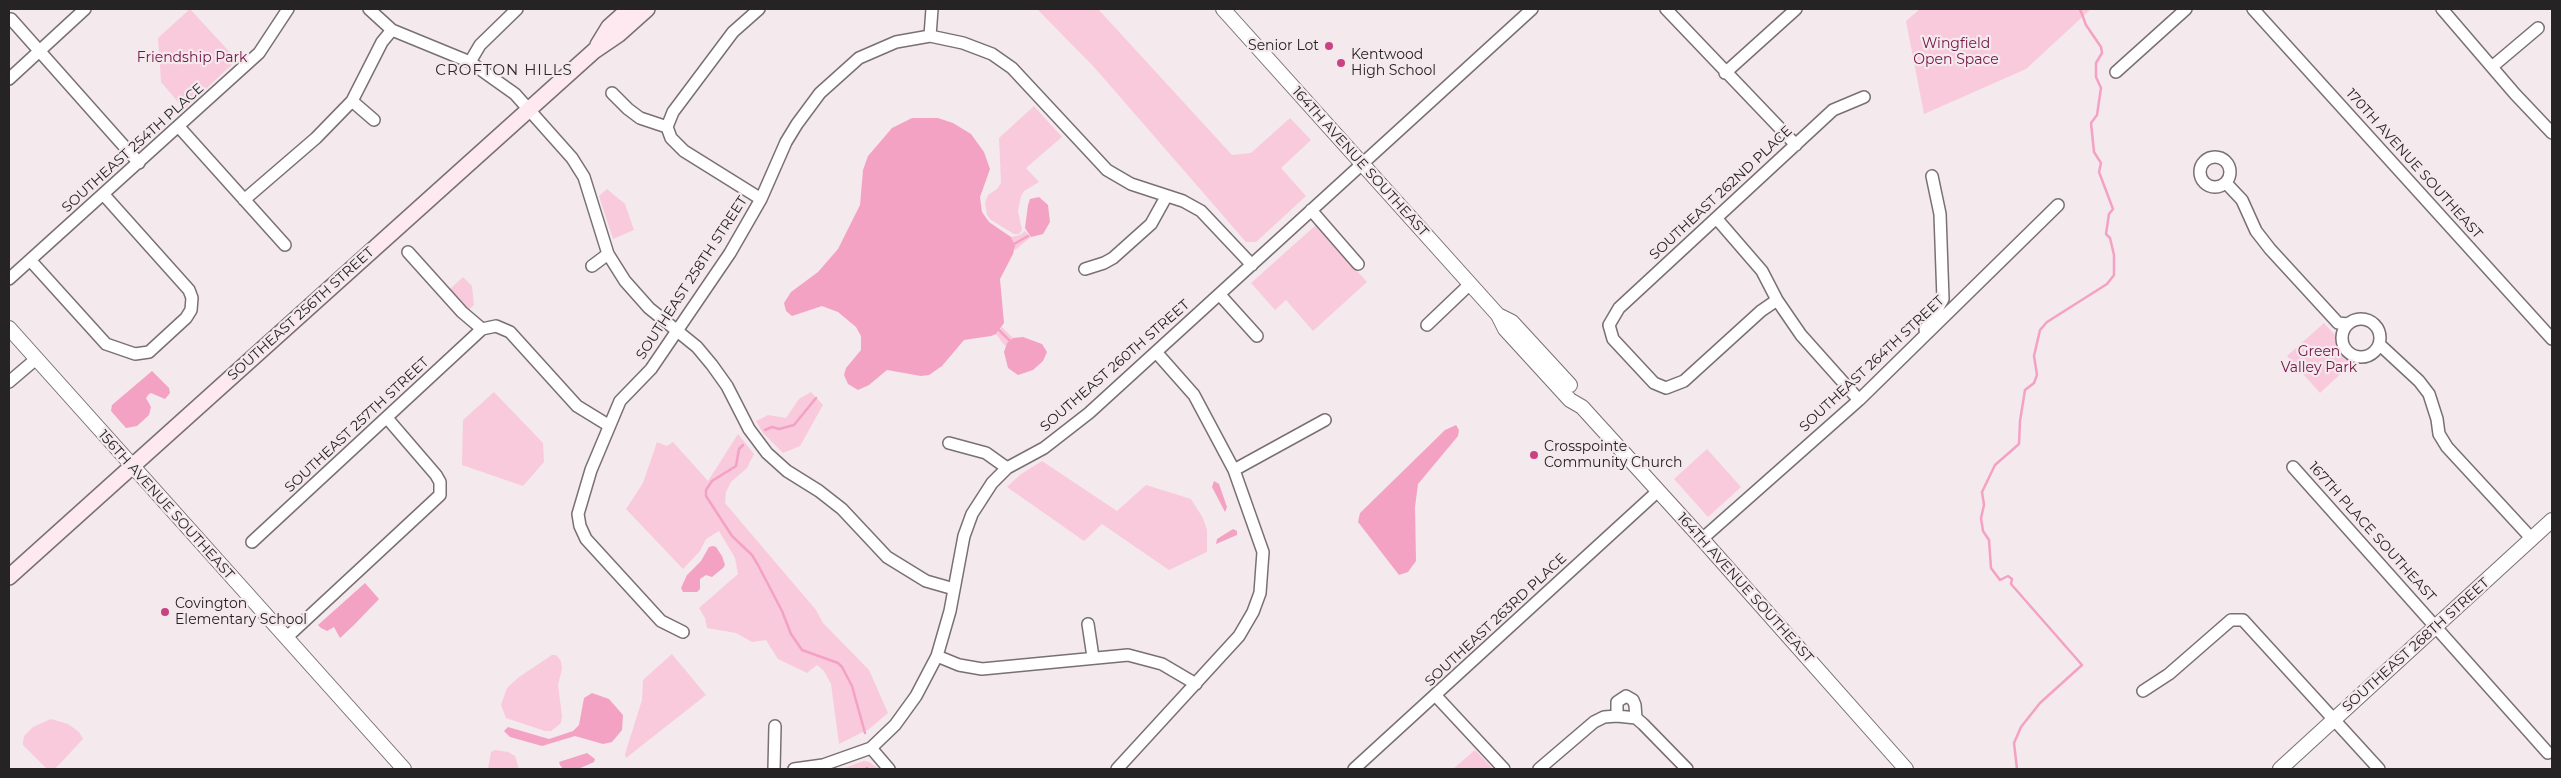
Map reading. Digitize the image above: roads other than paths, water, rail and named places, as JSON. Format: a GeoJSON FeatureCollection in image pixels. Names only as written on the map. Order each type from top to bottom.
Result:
{"type":"FeatureCollection","features":[{"type":"Feature","properties":{"kind":"main road","name":"SOUTHEAST 256TH STREET"},"geometry":{"type":"LineString","coordinates":[[594,51],[609,28],[629,9]]}},
{"type":"Feature","properties":{"kind":"main road","name":"SOUTHEAST 256TH STREET"},"geometry":{"type":"LineString","coordinates":[[9,577],[594,51],[619,34],[647,9]]}},
{"type":"Feature","properties":{"kind":"street"},"geometry":{"type":"LineString","coordinates":[[9,78],[85,9]]}},
{"type":"Feature","properties":{"kind":"street","name":"SOUTHEAST 254TH PLACE"},"geometry":{"type":"LineString","coordinates":[[9,279],[259,54],[288,9]]}},
{"type":"Feature","properties":{"kind":"street"},"geometry":{"type":"LineString","coordinates":[[369,9],[392,30],[470,62],[515,94],[572,158],[584,177],[608,254],[625,281],[640,298],[712,365],[727,386],[748,429],[767,453],[787,471],[819,491],[842,509],[887,557],[926,580],[954,588]]}},
{"type":"Feature","properties":{"kind":"street"},"geometry":{"type":"LineString","coordinates":[[470,62],[480,45],[517,9]]}},
{"type":"Feature","properties":{"kind":"street"},"geometry":{"type":"LineString","coordinates":[[759,9],[734,32],[673,112],[667,127],[671,138],[684,151],[761,199]]}},
{"type":"Feature","properties":{"kind":"street"},"geometry":{"type":"LineString","coordinates":[[932,9],[930,36],[979,48],[1004,61],[1107,170],[1131,184],[1183,201],[1201,211],[1252,265]]}},
{"type":"Feature","properties":{"kind":"street","name":"164TH AVENUE SOUTHEAST"},"geometry":{"type":"LineString","coordinates":[[1223,9],[1498,315],[1505,329],[1570,400],[1582,407],[1906,769]]}},
{"type":"Feature","properties":{"kind":"street","name":"SOUTHEAST 260TH STREET"},"geometry":{"type":"LineString","coordinates":[[794,769],[823,765],[871,748],[895,725],[916,696],[937,656],[954,588],[964,536],[972,514],[992,483],[1007,468],[1044,448],[1078,422],[1220,295],[1532,9]]}},
{"type":"Feature","properties":{"kind":"street"},"geometry":{"type":"LineString","coordinates":[[1666,9],[1725,73],[1796,145]]}},
{"type":"Feature","properties":{"kind":"street"},"geometry":{"type":"LineString","coordinates":[[1725,73],[1796,9]]}},
{"type":"Feature","properties":{"kind":"street"},"geometry":{"type":"LineString","coordinates":[[2116,72],[2186,9]]}},
{"type":"Feature","properties":{"kind":"street","name":"170TH AVENUE SOUTHEAST"},"geometry":{"type":"LineString","coordinates":[[2252,9],[2552,340]]}},
{"type":"Feature","properties":{"kind":"street"},"geometry":{"type":"LineString","coordinates":[[2442,9],[2552,133]]}},
{"type":"Feature","properties":{"kind":"street"},"geometry":{"type":"LineString","coordinates":[[11,19],[139,163]]}},
{"type":"Feature","properties":{"kind":"street"},"geometry":{"type":"LineString","coordinates":[[2493,66],[2538,28]]}},
{"type":"Feature","properties":{"kind":"street"},"geometry":{"type":"LineString","coordinates":[[244,200],[316,138],[352,101],[382,42],[392,30]]}},
{"type":"Feature","properties":{"kind":"street","name":"SOUTHEAST 258TH STREET"},"geometry":{"type":"LineString","coordinates":[[683,632],[661,621],[586,539],[580,526],[578,514],[591,470],[608,425],[620,401],[651,369],[678,332],[761,199],[786,142],[811,104],[834,79],[860,58],[878,49],[909,39],[930,36]]}},
{"type":"Feature","properties":{"kind":"street"},"geometry":{"type":"LineString","coordinates":[[612,93],[640,118],[667,127]]}},
{"type":"Feature","properties":{"kind":"street","name":"SOUTHEAST 262ND PLACE"},"geometry":{"type":"LineString","coordinates":[[1777,300],[1761,311],[1684,381],[1666,388],[1654,383],[1613,339],[1610,325],[1619,308],[1833,110],[1864,97]]}},
{"type":"Feature","properties":{"kind":"street"},"geometry":{"type":"LineString","coordinates":[[352,101],[374,120]]}},
{"type":"Feature","properties":{"kind":"street"},"geometry":{"type":"LineString","coordinates":[[179,127],[285,245]]}},
{"type":"Feature","properties":{"kind":"street"},"geometry":{"type":"LineString","coordinates":[[1912,350],[1943,299],[1940,214],[1932,176]]}},
{"type":"Feature","properties":{"kind":"street"},"geometry":{"type":"LineString","coordinates":[[2226,183],[2242,200],[2256,232],[2338,323],[2348,324],[2360,319],[2372,322],[2379,332],[2379,344],[2372,353],[2360,356],[2354,355],[2345,347],[2343,335],[2348,324]]}},
{"type":"Feature","properties":{"kind":"street"},"geometry":{"type":"LineString","coordinates":[[30,260],[106,344],[142,354],[149,352],[186,318],[192,304],[189,290],[104,195]]}},
{"type":"Feature","properties":{"kind":"street"},"geometry":{"type":"LineString","coordinates":[[1085,269],[1113,258],[1151,224],[1166,197]]}},
{"type":"Feature","properties":{"kind":"street","name":"SOUTHEAST 264TH STREET"},"geometry":{"type":"LineString","coordinates":[[1702,539],[1859,400],[2058,205]]}},
{"type":"Feature","properties":{"kind":"street"},"geometry":{"type":"LineString","coordinates":[[1311,210],[1358,264]]}},
{"type":"Feature","properties":{"kind":"street"},"geometry":{"type":"LineString","coordinates":[[1717,219],[1762,271],[1777,300],[1801,335],[1859,400]]}},
{"type":"Feature","properties":{"kind":"street"},"geometry":{"type":"LineString","coordinates":[[408,252],[462,312],[482,329],[496,326],[510,332],[577,406],[608,425]]}},
{"type":"Feature","properties":{"kind":"street"},"geometry":{"type":"LineString","coordinates":[[592,266],[608,254]]}},
{"type":"Feature","properties":{"kind":"street"},"geometry":{"type":"LineString","coordinates":[[1427,325],[1470,284]]}},
{"type":"Feature","properties":{"kind":"street"},"geometry":{"type":"LineString","coordinates":[[1220,295],[1257,336]]}},
{"type":"Feature","properties":{"kind":"street","name":"156TH AVENUE SOUTHEAST"},"geometry":{"type":"LineString","coordinates":[[9,328],[404,769]]}},
{"type":"Feature","properties":{"kind":"street","name":"SOUTHEAST 257TH STREET"},"geometry":{"type":"LineString","coordinates":[[252,542],[482,329]]}},
{"type":"Feature","properties":{"kind":"street"},"geometry":{"type":"LineString","coordinates":[[2379,344],[2419,381],[2429,394],[2438,419],[2439,434],[2447,447],[2532,539]]}},
{"type":"Feature","properties":{"kind":"street"},"geometry":{"type":"LineString","coordinates":[[1117,769],[1196,684],[1244,628],[1260,593],[1262,572],[1263,552],[1234,470],[1205,412],[1194,396],[1156,352]]}},
{"type":"Feature","properties":{"kind":"street"},"geometry":{"type":"LineString","coordinates":[[9,382],[36,359]]}},
{"type":"Feature","properties":{"kind":"street"},"geometry":{"type":"LineString","coordinates":[[286,638],[440,495],[441,490],[436,475],[387,418]]}},
{"type":"Feature","properties":{"kind":"street"},"geometry":{"type":"LineString","coordinates":[[1234,470],[1325,420]]}},
{"type":"Feature","properties":{"kind":"street"},"geometry":{"type":"LineString","coordinates":[[949,442],[986,453],[1007,468]]}},
{"type":"Feature","properties":{"kind":"street","name":"167TH PLACE SOUTHEAST"},"geometry":{"type":"LineString","coordinates":[[2293,467],[2548,753]]}},
{"type":"Feature","properties":{"kind":"street","name":"SOUTHEAST 263RD PLACE"},"geometry":{"type":"LineString","coordinates":[[1354,769],[1658,491]]}},
{"type":"Feature","properties":{"kind":"street","name":"SOUTHEAST 268TH STREET"},"geometry":{"type":"LineString","coordinates":[[2280,769],[2552,520]]}},
{"type":"Feature","properties":{"kind":"street"},"geometry":{"type":"LineString","coordinates":[[2143,691],[2169,674],[2235,619],[2243,620],[2379,769]]}},
{"type":"Feature","properties":{"kind":"street"},"geometry":{"type":"LineString","coordinates":[[1088,624],[1093,657]]}},
{"type":"Feature","properties":{"kind":"street"},"geometry":{"type":"LineString","coordinates":[[937,656],[959,665],[982,669],[1128,655],[1162,664],[1196,684]]}},
{"type":"Feature","properties":{"kind":"street"},"geometry":{"type":"LineString","coordinates":[[1436,696],[1504,769]]}},
{"type":"Feature","properties":{"kind":"street"},"geometry":{"type":"LineString","coordinates":[[1617,716],[1617,702],[1626,696],[1633,700],[1633,718]]}},
{"type":"Feature","properties":{"kind":"street"},"geometry":{"type":"LineString","coordinates":[[1539,769],[1594,722],[1604,717],[1617,716],[1633,718],[1650,729],[1687,769]]}},
{"type":"Feature","properties":{"kind":"street"},"geometry":{"type":"LineString","coordinates":[[774,769],[775,726]]}},
{"type":"Feature","properties":{"kind":"street"},"geometry":{"type":"LineString","coordinates":[[871,748],[889,769]]}},
{"type":"Feature","properties":{"kind":"waterway"},"geometry":{"type":"LineString","coordinates":[[2017,769],[2014,743],[2021,727],[2040,703],[2082,665],[2011,584],[2012,579],[2008,576],[2000,580],[1991,568],[1989,540],[1983,531],[1981,518],[1984,505],[1982,492],[1995,465],[2019,444],[2020,421],[2025,390],[2034,383],[2037,375],[2034,356],[2040,330],[2047,322],[2107,284],[2114,275],[2114,255],[2110,238],[2106,234],[2109,214],[2113,209],[2099,172],[2101,163],[2094,152],[2091,123],[2097,115],[2101,88],[2096,77],[2096,63],[2102,53],[2101,47],[2086,25],[2080,9]]}},
{"type":"Feature","properties":{"kind":"waterway"},"geometry":{"type":"LineString","coordinates":[[1014,244],[1028,236]]}},
{"type":"Feature","properties":{"kind":"waterway"},"geometry":{"type":"LineString","coordinates":[[999,330],[1010,341]]}},
{"type":"Feature","properties":{"kind":"waterway"},"geometry":{"type":"LineString","coordinates":[[765,430],[772,427],[779,429],[794,425],[816,398]]}},
{"type":"Feature","properties":{"kind":"waterway"},"geometry":{"type":"LineString","coordinates":[[743,445],[739,449],[736,466],[712,481],[706,490],[706,496],[732,536],[752,555],[782,611],[791,634],[802,650],[838,663],[842,667],[852,686],[865,733]]}},
{"type":"Feature","properties":{"kind":"place","name":"Senior Lot"},"geometry":{"type":"Point","coordinates":[1329,46]}},
{"type":"Feature","properties":{"kind":"place","name":"Kentwood High School"},"geometry":{"type":"Point","coordinates":[1341,63]}},
{"type":"Feature","properties":{"kind":"place","name":"Crosspointe Community Church"},"geometry":{"type":"Point","coordinates":[1534,455]}},
{"type":"Feature","properties":{"kind":"place","name":"Covington Elementary School"},"geometry":{"type":"Point","coordinates":[165,612]}},
{"type":"Feature","properties":{"kind":"district","name":"CROFTON HILLS"},"geometry":{"type":"Point","coordinates":[504,71]}},
{"type":"Feature","properties":{"kind":"park label","name":"Wingfield Open Space"},"geometry":{"type":"Point","coordinates":[1956,52]}},
{"type":"Feature","properties":{"kind":"park label","name":"Friendship Park"},"geometry":{"type":"Point","coordinates":[192,58]}},
{"type":"Feature","properties":{"kind":"park label","name":"Green Valley Park"},"geometry":{"type":"Point","coordinates":[2319,360]}}]}
